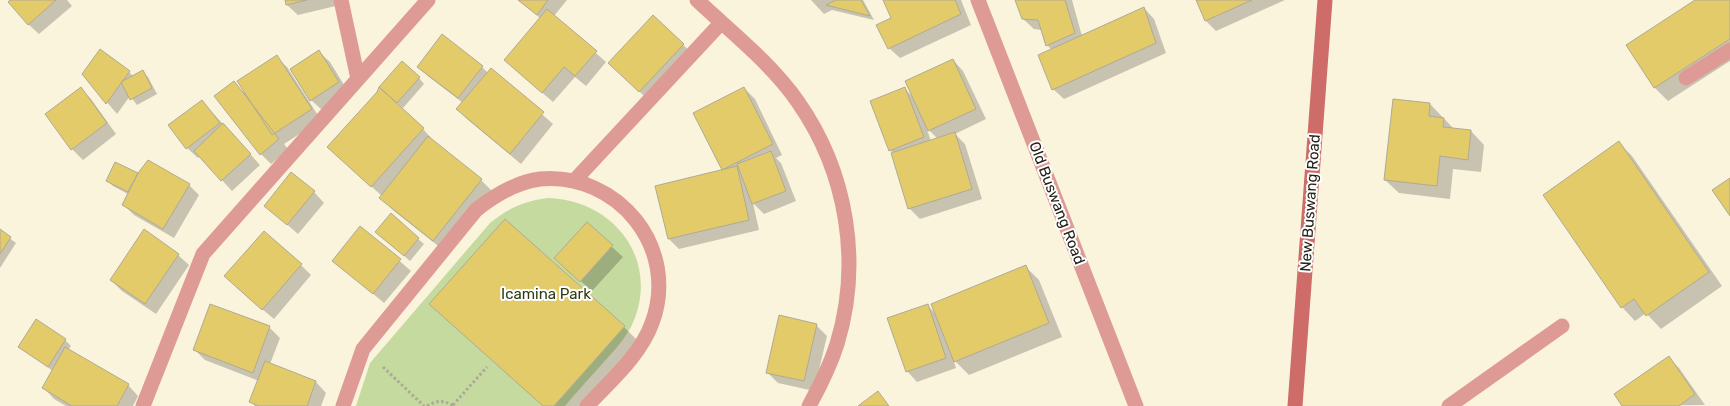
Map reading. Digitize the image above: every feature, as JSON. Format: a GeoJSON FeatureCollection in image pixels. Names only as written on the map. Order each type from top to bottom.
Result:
{"type":"FeatureCollection","features":[{"type":"Feature","properties":{"kind":"street"},"geometry":{"type":"LineString","coordinates":[[341,0],[358,80]]}},
{"type":"Feature","properties":{"kind":"street"},"geometry":{"type":"LineString","coordinates":[[143,406],[203,254],[428,0]]}},
{"type":"Feature","properties":{"kind":"street"},"geometry":{"type":"LineString","coordinates":[[696,0],[768,66],[798,101],[810,120],[830,162],[843,206],[849,252],[845,306],[837,343],[829,366],[809,406]]}},
{"type":"Feature","properties":{"kind":"street","name":"Old Buswang Road"},"geometry":{"type":"LineString","coordinates":[[978,0],[1136,406]]}},
{"type":"Feature","properties":{"kind":"street","name":"New Buswang Road"},"geometry":{"type":"LineString","coordinates":[[1295,406],[1325,0]]}},
{"type":"Feature","properties":{"kind":"street"},"geometry":{"type":"LineString","coordinates":[[574,181],[721,22]]}},
{"type":"Feature","properties":{"kind":"street"},"geometry":{"type":"LineString","coordinates":[[1686,78],[1730,50]]}},
{"type":"Feature","properties":{"kind":"street"},"geometry":{"type":"LineString","coordinates":[[343,406],[363,349],[476,210],[490,198],[523,183],[540,179],[574,181],[609,195],[636,219],[653,250],[657,268],[658,304],[646,338],[636,353],[587,406]]}},
{"type":"Feature","properties":{"kind":"street"},"geometry":{"type":"LineString","coordinates":[[1449,406],[1562,326]]}},
{"type":"Feature","properties":{"kind":"path"},"geometry":{"type":"LineString","coordinates":[[363,349],[426,406],[442,401],[453,406],[487,367]]}},
{"type":"Feature","properties":{"kind":"green space","name":"Icamina Park"},"geometry":{"type":"Polygon","coordinates":[[[548,198],[572,201],[594,210],[612,223],[627,239],[636,259],[641,280],[639,303],[628,332],[565,406],[356,406],[370,363],[490,223],[503,213],[517,206],[548,198]]]}},
{"type":"Feature","properties":{"kind":"building"},"geometry":{"type":"Polygon","coordinates":[[[10,0],[56,0],[28,25],[8,2],[10,0]]]}},
{"type":"Feature","properties":{"kind":"building"},"geometry":{"type":"Polygon","coordinates":[[[285,0],[307,0],[286,5],[285,0]]]}},
{"type":"Feature","properties":{"kind":"building"},"geometry":{"type":"Polygon","coordinates":[[[518,0],[548,0],[537,15],[518,0]]]}},
{"type":"Feature","properties":{"kind":"building"},"geometry":{"type":"Polygon","coordinates":[[[836,0],[861,0],[870,16],[826,5],[836,0]]]}},
{"type":"Feature","properties":{"kind":"building"},"geometry":{"type":"Polygon","coordinates":[[[883,0],[955,0],[961,14],[888,49],[876,25],[891,18],[883,0]]]}},
{"type":"Feature","properties":{"kind":"building"},"geometry":{"type":"Polygon","coordinates":[[[1015,0],[1065,0],[1075,33],[1046,46],[1038,20],[1022,19],[1015,0]]]}},
{"type":"Feature","properties":{"kind":"building"},"geometry":{"type":"Polygon","coordinates":[[[1196,0],[1252,0],[1205,21],[1196,0]]]}},
{"type":"Feature","properties":{"kind":"building"},"geometry":{"type":"Polygon","coordinates":[[[1695,0],[1730,0],[1730,39],[1654,88],[1626,45],[1695,0]]]}},
{"type":"Feature","properties":{"kind":"building"},"geometry":{"type":"Polygon","coordinates":[[[1144,7],[1156,43],[1052,90],[1038,55],[1144,7]]]}},
{"type":"Feature","properties":{"kind":"building"},"geometry":{"type":"Polygon","coordinates":[[[547,9],[597,51],[575,76],[564,67],[542,93],[504,60],[547,9]]]}},
{"type":"Feature","properties":{"kind":"building"},"geometry":{"type":"Polygon","coordinates":[[[653,15],[684,44],[639,92],[608,63],[653,15]]]}},
{"type":"Feature","properties":{"kind":"building"},"geometry":{"type":"Polygon","coordinates":[[[442,34],[483,66],[458,98],[417,67],[442,34]]]}},
{"type":"Feature","properties":{"kind":"building"},"geometry":{"type":"Polygon","coordinates":[[[100,49],[130,71],[106,104],[82,74],[100,49]]]}},
{"type":"Feature","properties":{"kind":"building"},"geometry":{"type":"Polygon","coordinates":[[[319,50],[339,82],[310,101],[290,69],[319,50]]]}},
{"type":"Feature","properties":{"kind":"building"},"geometry":{"type":"Polygon","coordinates":[[[277,55],[312,109],[272,135],[237,81],[277,55]]]}},
{"type":"Feature","properties":{"kind":"building"},"geometry":{"type":"Polygon","coordinates":[[[953,59],[976,109],[928,131],[905,81],[953,59]]]}},
{"type":"Feature","properties":{"kind":"building"},"geometry":{"type":"Polygon","coordinates":[[[402,61],[420,77],[397,103],[379,87],[402,61]]]}},
{"type":"Feature","properties":{"kind":"building"},"geometry":{"type":"Polygon","coordinates":[[[491,68],[544,112],[510,154],[456,109],[491,68]]]}},
{"type":"Feature","properties":{"kind":"building"},"geometry":{"type":"Polygon","coordinates":[[[143,70],[152,88],[130,100],[121,82],[143,70]]]}},
{"type":"Feature","properties":{"kind":"building"},"geometry":{"type":"Polygon","coordinates":[[[234,81],[279,139],[260,155],[214,96],[234,81]]]}},
{"type":"Feature","properties":{"kind":"building"},"geometry":{"type":"Polygon","coordinates":[[[81,87],[107,123],[71,150],[45,114],[81,87]]]}},
{"type":"Feature","properties":{"kind":"building"},"geometry":{"type":"Polygon","coordinates":[[[379,87],[424,128],[371,187],[327,147],[377,92],[379,87]]]}},
{"type":"Feature","properties":{"kind":"building"},"geometry":{"type":"Polygon","coordinates":[[[744,87],[773,144],[722,170],[693,113],[744,87]]]}},
{"type":"Feature","properties":{"kind":"building"},"geometry":{"type":"Polygon","coordinates":[[[905,87],[924,137],[889,151],[870,101],[905,87]]]}},
{"type":"Feature","properties":{"kind":"building"},"geometry":{"type":"Polygon","coordinates":[[[1393,99],[1430,103],[1429,116],[1444,118],[1443,127],[1471,130],[1468,160],[1440,156],[1437,186],[1384,180],[1393,99]]]}},
{"type":"Feature","properties":{"kind":"building"},"geometry":{"type":"Polygon","coordinates":[[[202,100],[220,123],[186,149],[168,125],[202,100]]]}},
{"type":"Feature","properties":{"kind":"building"},"geometry":{"type":"Polygon","coordinates":[[[223,123],[251,154],[221,181],[194,151],[223,123]]]}},
{"type":"Feature","properties":{"kind":"building"},"geometry":{"type":"Polygon","coordinates":[[[955,132],[972,189],[908,209],[891,153],[955,132]]]}},
{"type":"Feature","properties":{"kind":"building"},"geometry":{"type":"Polygon","coordinates":[[[428,136],[482,179],[433,241],[379,198],[428,136]]]}},
{"type":"Feature","properties":{"kind":"building"},"geometry":{"type":"Polygon","coordinates":[[[1619,141],[1709,272],[1646,316],[1634,299],[1621,308],[1543,195],[1619,141]]]}},
{"type":"Feature","properties":{"kind":"building"},"geometry":{"type":"Polygon","coordinates":[[[771,151],[786,191],[752,204],[737,164],[771,151]]]}},
{"type":"Feature","properties":{"kind":"building"},"geometry":{"type":"Polygon","coordinates":[[[148,160],[190,184],[163,229],[122,205],[138,173],[148,160]]]}},
{"type":"Feature","properties":{"kind":"building"},"geometry":{"type":"Polygon","coordinates":[[[115,162],[138,173],[128,192],[106,181],[115,162]]]}},
{"type":"Feature","properties":{"kind":"building"},"geometry":{"type":"Polygon","coordinates":[[[737,166],[749,220],[668,239],[655,186],[737,166]]]}},
{"type":"Feature","properties":{"kind":"building"},"geometry":{"type":"Polygon","coordinates":[[[291,172],[315,191],[287,225],[264,206],[291,172]]]}},
{"type":"Feature","properties":{"kind":"building"},"geometry":{"type":"Polygon","coordinates":[[[1730,178],[1730,216],[1712,190],[1730,178]]]}},
{"type":"Feature","properties":{"kind":"building"},"geometry":{"type":"Polygon","coordinates":[[[391,213],[419,238],[404,256],[375,232],[391,213]]]}},
{"type":"Feature","properties":{"kind":"building"},"geometry":{"type":"Polygon","coordinates":[[[505,219],[625,326],[554,406],[543,406],[429,304],[505,219]]]}},
{"type":"Feature","properties":{"kind":"building"},"geometry":{"type":"Polygon","coordinates":[[[587,222],[613,245],[580,282],[554,258],[587,222]]]}},
{"type":"Feature","properties":{"kind":"building"},"geometry":{"type":"Polygon","coordinates":[[[360,226],[401,259],[373,294],[332,261],[360,226]]]}},
{"type":"Feature","properties":{"kind":"building"},"geometry":{"type":"Polygon","coordinates":[[[0,229],[11,237],[0,254],[0,229]]]}},
{"type":"Feature","properties":{"kind":"building"},"geometry":{"type":"Polygon","coordinates":[[[144,229],[179,254],[145,304],[110,280],[144,229]]]}},
{"type":"Feature","properties":{"kind":"building"},"geometry":{"type":"Polygon","coordinates":[[[264,231],[302,264],[262,310],[224,276],[264,231]]]}},
{"type":"Feature","properties":{"kind":"building"},"geometry":{"type":"Polygon","coordinates":[[[1026,265],[1049,323],[954,362],[931,304],[1026,265]]]}},
{"type":"Feature","properties":{"kind":"building"},"geometry":{"type":"Polygon","coordinates":[[[210,304],[270,326],[253,373],[193,350],[210,304]]]}},
{"type":"Feature","properties":{"kind":"building"},"geometry":{"type":"Polygon","coordinates":[[[928,304],[946,358],[906,372],[887,318],[928,304]]]}},
{"type":"Feature","properties":{"kind":"building"},"geometry":{"type":"Polygon","coordinates":[[[779,315],[817,324],[804,381],[766,373],[779,315]]]}},
{"type":"Feature","properties":{"kind":"building"},"geometry":{"type":"Polygon","coordinates":[[[36,319],[66,339],[48,367],[18,347],[36,319]]]}},
{"type":"Feature","properties":{"kind":"building"},"geometry":{"type":"Polygon","coordinates":[[[65,347],[129,384],[117,406],[72,406],[42,388],[65,347]]]}},
{"type":"Feature","properties":{"kind":"building"},"geometry":{"type":"Polygon","coordinates":[[[1669,356],[1695,394],[1679,406],[1622,406],[1614,394],[1669,356]]]}},
{"type":"Feature","properties":{"kind":"building"},"geometry":{"type":"Polygon","coordinates":[[[265,361],[316,381],[307,406],[259,406],[249,402],[265,361]]]}},
{"type":"Feature","properties":{"kind":"building"},"geometry":{"type":"Polygon","coordinates":[[[878,391],[889,406],[858,406],[878,391]]]}}]}
